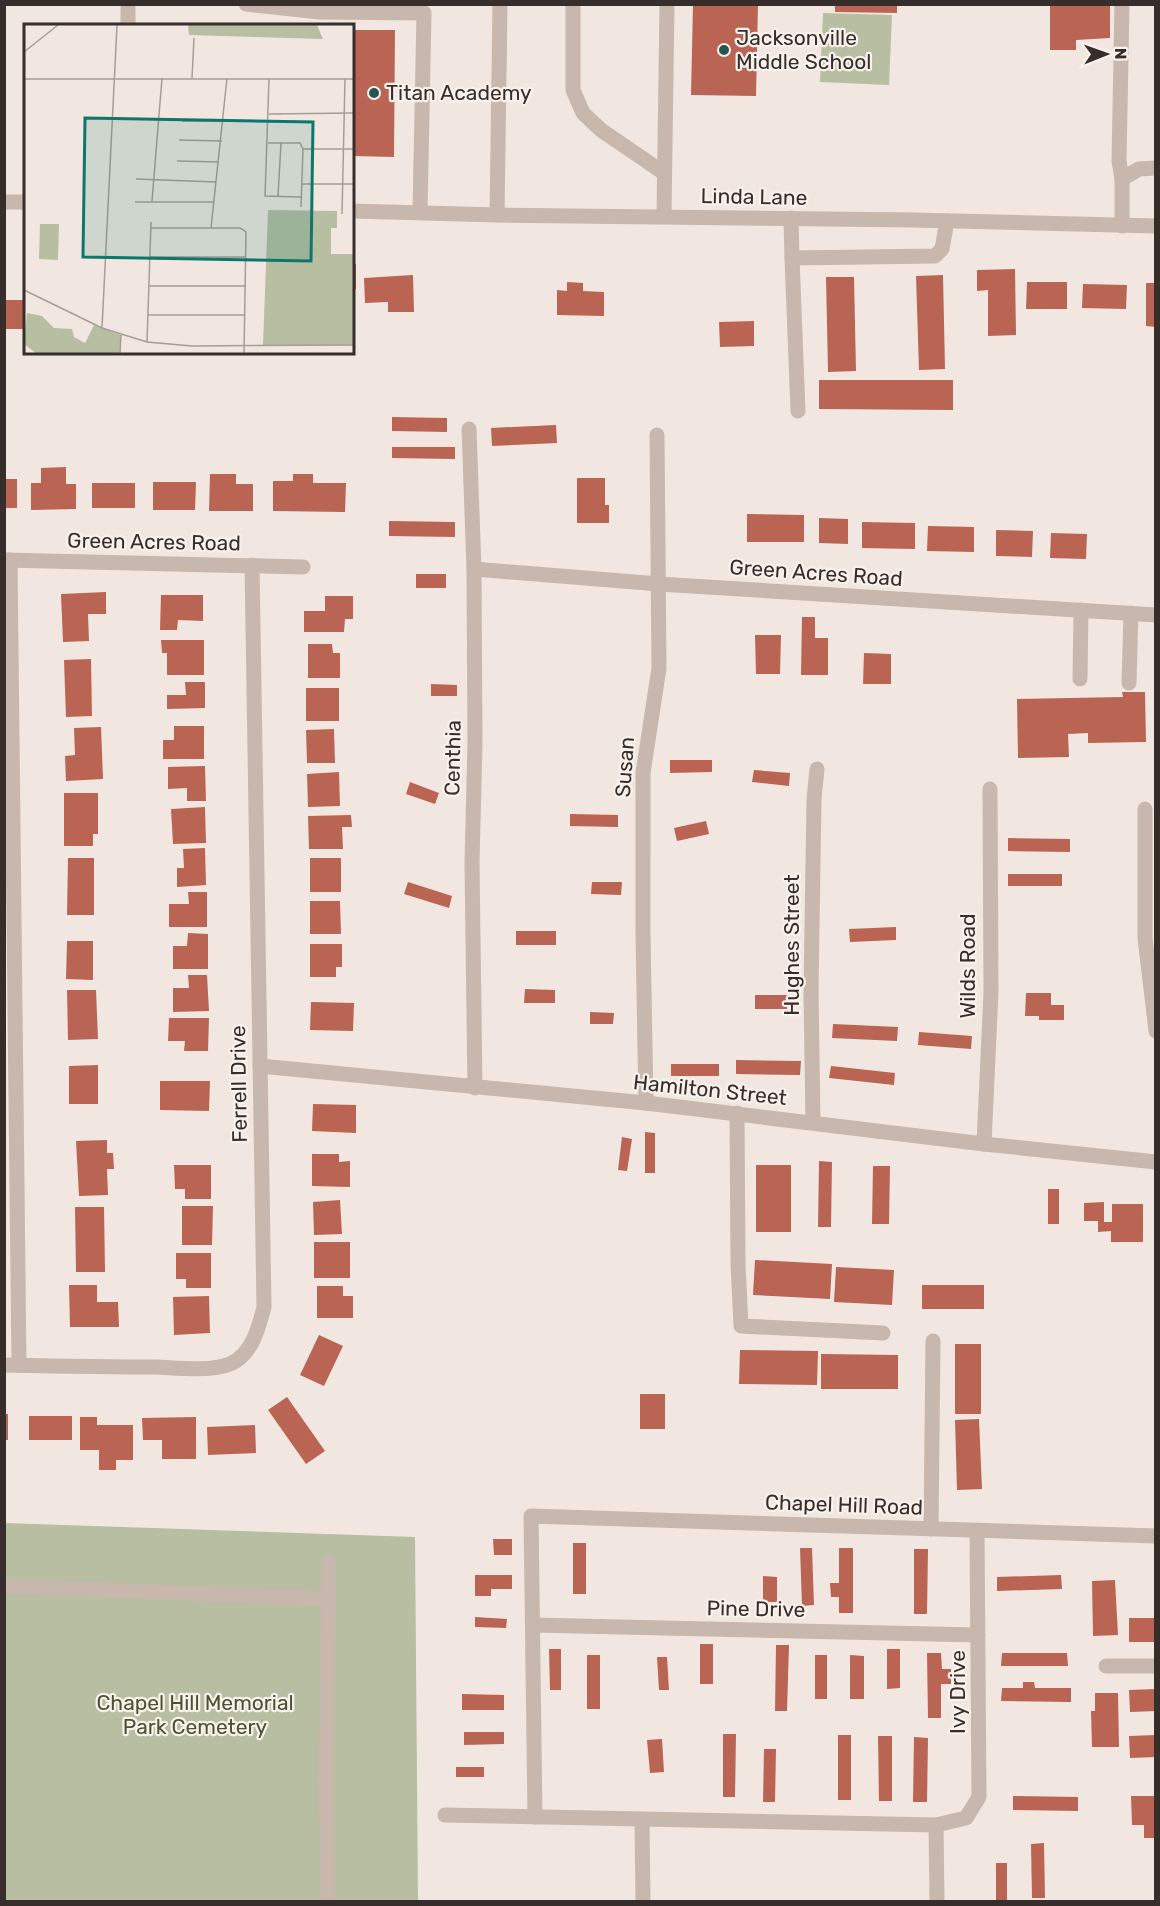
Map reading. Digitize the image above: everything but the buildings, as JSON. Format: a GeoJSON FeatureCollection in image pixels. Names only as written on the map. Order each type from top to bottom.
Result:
{"type":"FeatureCollection","features":[{"type":"Feature","properties":{"kind":"street"},"geometry":{"type":"LineString","coordinates":[[128,4],[128,24]]}},
{"type":"Feature","properties":{"kind":"street"},"geometry":{"type":"LineString","coordinates":[[246,4],[319,12],[424,13],[420,212]]}},
{"type":"Feature","properties":{"kind":"street"},"geometry":{"type":"LineString","coordinates":[[497,214],[500,4]]}},
{"type":"Feature","properties":{"kind":"street"},"geometry":{"type":"LineString","coordinates":[[573,4],[573,90],[583,113],[601,130],[664,173]]}},
{"type":"Feature","properties":{"kind":"street"},"geometry":{"type":"LineString","coordinates":[[664,216],[667,4]]}},
{"type":"Feature","properties":{"kind":"street"},"geometry":{"type":"LineString","coordinates":[[1122,4],[1119,160],[1122,179],[1122,226]]}},
{"type":"Feature","properties":{"kind":"street"},"geometry":{"type":"LineString","coordinates":[[1122,179],[1139,169],[1155,168]]}},
{"type":"Feature","properties":{"kind":"street"},"geometry":{"type":"LineString","coordinates":[[4,202],[24,202]]}},
{"type":"Feature","properties":{"kind":"street","name":"Linda Lane"},"geometry":{"type":"LineString","coordinates":[[354,211],[947,220],[1155,226]]}},
{"type":"Feature","properties":{"kind":"street"},"geometry":{"type":"LineString","coordinates":[[791,218],[798,411]]}},
{"type":"Feature","properties":{"kind":"street"},"geometry":{"type":"LineString","coordinates":[[792,258],[935,256],[942,249],[947,220]]}},
{"type":"Feature","properties":{"kind":"street","name":"Centhia"},"geometry":{"type":"LineString","coordinates":[[469,429],[474,569],[475,744],[472,862],[475,1088]]}},
{"type":"Feature","properties":{"kind":"street","name":"Susan"},"geometry":{"type":"LineString","coordinates":[[646,1103],[643,773],[659,668],[657,435]]}},
{"type":"Feature","properties":{"kind":"street"},"geometry":{"type":"LineString","coordinates":[[7,560],[12,1365]]}},
{"type":"Feature","properties":{"kind":"street","name":"Green Acres Road"},"geometry":{"type":"LineString","coordinates":[[7,560],[303,567]]}},
{"type":"Feature","properties":{"kind":"street","name":"Ferrell Drive"},"geometry":{"type":"LineString","coordinates":[[12,1365],[206,1368],[232,1363],[246,1351],[253,1341],[264,1306],[252,566]]}},
{"type":"Feature","properties":{"kind":"street","name":"Green Acres Road"},"geometry":{"type":"LineString","coordinates":[[474,569],[659,584],[1155,615]]}},
{"type":"Feature","properties":{"kind":"street"},"geometry":{"type":"LineString","coordinates":[[1080,679],[1081,610]]}},
{"type":"Feature","properties":{"kind":"street"},"geometry":{"type":"LineString","coordinates":[[1129,682],[1131,614]]}},
{"type":"Feature","properties":{"kind":"street","name":"Hughes Street"},"geometry":{"type":"LineString","coordinates":[[813,1122],[811,991],[814,799],[817,769]]}},
{"type":"Feature","properties":{"kind":"street","name":"Wilds Road"},"geometry":{"type":"LineString","coordinates":[[984,1144],[991,992],[990,789]]}},
{"type":"Feature","properties":{"kind":"street"},"geometry":{"type":"LineString","coordinates":[[1145,809],[1144,938],[1155,1031]]}},
{"type":"Feature","properties":{"kind":"street","name":"Hamilton Street"},"geometry":{"type":"LineString","coordinates":[[260,1066],[646,1103],[984,1144],[1155,1162]]}},
{"type":"Feature","properties":{"kind":"street"},"geometry":{"type":"LineString","coordinates":[[737,1113],[738,1264],[741,1326],[883,1333]]}},
{"type":"Feature","properties":{"kind":"street"},"geometry":{"type":"LineString","coordinates":[[930,1529],[933,1341]]}},
{"type":"Feature","properties":{"kind":"street","name":"Chapel Hill Road"},"geometry":{"type":"LineString","coordinates":[[532,1625],[531,1516],[1155,1536]]}},
{"type":"Feature","properties":{"kind":"street","name":"Ivy Drive"},"geometry":{"type":"LineString","coordinates":[[642,1820],[936,1825],[966,1818],[979,1797],[977,1531]]}},
{"type":"Feature","properties":{"kind":"street"},"geometry":{"type":"LineString","coordinates":[[328,1902],[326,1778],[329,1563]]}},
{"type":"Feature","properties":{"kind":"street"},"geometry":{"type":"LineString","coordinates":[[4,1586],[328,1599]]}},
{"type":"Feature","properties":{"kind":"street"},"geometry":{"type":"LineString","coordinates":[[532,1625],[535,1818]]}},
{"type":"Feature","properties":{"kind":"street","name":"Pine Drive"},"geometry":{"type":"LineString","coordinates":[[532,1625],[978,1635]]}},
{"type":"Feature","properties":{"kind":"street"},"geometry":{"type":"LineString","coordinates":[[1106,1666],[1155,1666]]}},
{"type":"Feature","properties":{"kind":"street"},"geometry":{"type":"LineString","coordinates":[[445,1815],[642,1820],[643,1902]]}},
{"type":"Feature","properties":{"kind":"street"},"geometry":{"type":"LineString","coordinates":[[936,1825],[937,1902]]}},
{"type":"Feature","properties":{"kind":"green space"},"geometry":{"type":"Polygon","coordinates":[[[823,13],[892,15],[889,85],[820,82],[823,13]]]}},
{"type":"Feature","properties":{"kind":"green space","name":"Chapel Hill Memorial Park Cemetery"},"geometry":{"type":"Polygon","coordinates":[[[5,1523],[415,1537],[418,1901],[5,1902],[5,1523]]]}},
{"type":"Feature","properties":{"kind":"place","name":"Jacksonville Middle School"},"geometry":{"type":"Point","coordinates":[724,50]}},
{"type":"Feature","properties":{"kind":"place","name":"Titan Academy"},"geometry":{"type":"Point","coordinates":[374,93]}}]}
